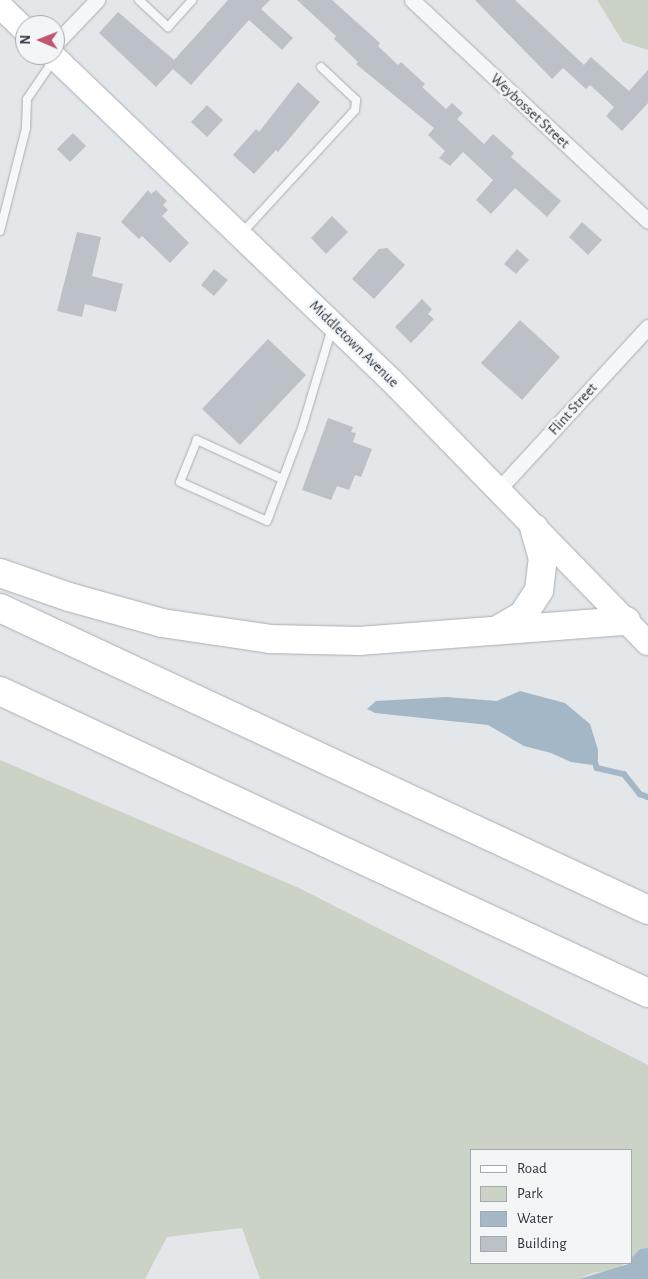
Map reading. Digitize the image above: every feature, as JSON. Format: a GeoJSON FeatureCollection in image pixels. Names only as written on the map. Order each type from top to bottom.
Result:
{"type":"FeatureCollection","features":[{"type":"Feature","properties":{"kind":"highway"},"geometry":{"type":"LineString","coordinates":[[496,630],[523,614],[539,590],[543,559],[534,528]]}},
{"type":"Feature","properties":{"kind":"highway"},"geometry":{"type":"LineString","coordinates":[[0,573],[117,612],[242,637],[359,641],[626,621]]}},
{"type":"Feature","properties":{"kind":"highway"},"geometry":{"type":"LineString","coordinates":[[0,608],[648,910]]}},
{"type":"Feature","properties":{"kind":"highway"},"geometry":{"type":"LineString","coordinates":[[0,692],[648,994]]}},
{"type":"Feature","properties":{"kind":"main road"},"geometry":{"type":"LineString","coordinates":[[0,6],[15,20]]}},
{"type":"Feature","properties":{"kind":"main road","name":"Middletown Avenue"},"geometry":{"type":"LineString","coordinates":[[65,63],[333,323],[648,643]]}},
{"type":"Feature","properties":{"kind":"street"},"geometry":{"type":"LineString","coordinates":[[65,39],[97,0]]}},
{"type":"Feature","properties":{"kind":"street","name":"Weybosset Street"},"geometry":{"type":"LineString","coordinates":[[412,0],[648,221]]}},
{"type":"Feature","properties":{"kind":"street","name":"Flint Street"},"geometry":{"type":"LineString","coordinates":[[497,491],[648,327]]}},
{"type":"Feature","properties":{"kind":"lane"},"geometry":{"type":"LineString","coordinates":[[139,0],[168,27],[192,0]]}},
{"type":"Feature","properties":{"kind":"lane"},"geometry":{"type":"LineString","coordinates":[[0,230],[26,128],[27,99],[47,65]]}},
{"type":"Feature","properties":{"kind":"lane"},"geometry":{"type":"LineString","coordinates":[[240,234],[354,110],[356,100],[321,67]]}},
{"type":"Feature","properties":{"kind":"lane"},"geometry":{"type":"LineString","coordinates":[[282,478],[197,440],[180,482],[266,521],[302,428],[333,323]]}},
{"type":"Feature","properties":{"kind":"green space"},"geometry":{"type":"Polygon","coordinates":[[[597,0],[648,0],[648,50],[623,42],[597,0]]]}},
{"type":"Feature","properties":{"kind":"green space"},"geometry":{"type":"Polygon","coordinates":[[[0,760],[299,888],[648,1065],[648,1248],[640,1249],[633,1256],[633,1149],[470,1149],[470,1264],[624,1264],[616,1270],[592,1273],[579,1279],[260,1279],[242,1228],[167,1237],[145,1279],[0,1279],[0,760]]]}},
{"type":"Feature","properties":{"kind":"water"},"geometry":{"type":"Polygon","coordinates":[[[520,691],[565,703],[590,724],[598,750],[598,759],[592,765],[571,762],[551,753],[524,746],[488,725],[375,713],[367,709],[376,701],[446,697],[497,701],[520,691]]]}},
{"type":"Feature","properties":{"kind":"water"},"geometry":{"type":"Polygon","coordinates":[[[648,1248],[648,1279],[579,1279],[633,1264],[633,1256],[640,1249],[648,1248]]]}},
{"type":"Feature","properties":{"kind":"building"},"geometry":{"type":"Polygon","coordinates":[[[228,0],[270,0],[261,9],[293,38],[282,50],[249,20],[191,85],[173,69],[156,87],[99,33],[118,12],[174,60],[228,0]]]}},
{"type":"Feature","properties":{"kind":"building"},"geometry":{"type":"Polygon","coordinates":[[[297,0],[332,0],[380,43],[378,46],[398,65],[401,62],[425,84],[422,87],[446,109],[452,103],[463,113],[457,119],[484,144],[493,134],[514,153],[511,157],[561,201],[547,217],[515,188],[491,214],[476,200],[493,180],[463,152],[450,166],[439,158],[445,151],[428,135],[434,128],[356,64],[358,62],[334,39],[336,36],[297,0]]]}},
{"type":"Feature","properties":{"kind":"building"},"geometry":{"type":"Polygon","coordinates":[[[475,0],[515,0],[584,65],[591,57],[629,91],[648,70],[648,103],[622,131],[606,116],[614,107],[590,85],[586,89],[563,68],[552,79],[475,0]]]}},
{"type":"Feature","properties":{"kind":"building"},"geometry":{"type":"Polygon","coordinates":[[[298,82],[320,102],[278,152],[276,150],[254,174],[233,155],[256,129],[259,132],[298,82]]]}},
{"type":"Feature","properties":{"kind":"building"},"geometry":{"type":"Polygon","coordinates":[[[207,105],[223,120],[207,137],[191,122],[207,105]]]}},
{"type":"Feature","properties":{"kind":"building"},"geometry":{"type":"Polygon","coordinates":[[[73,133],[86,146],[70,162],[57,149],[73,133]]]}},
{"type":"Feature","properties":{"kind":"building"},"geometry":{"type":"Polygon","coordinates":[[[148,190],[151,194],[156,190],[167,201],[163,205],[168,210],[162,216],[189,243],[170,263],[142,236],[139,239],[121,222],[148,190]]]}},
{"type":"Feature","properties":{"kind":"building"},"geometry":{"type":"Polygon","coordinates":[[[332,216],[348,232],[326,254],[311,238],[332,216]]]}},
{"type":"Feature","properties":{"kind":"building"},"geometry":{"type":"Polygon","coordinates":[[[582,222],[602,240],[588,255],[569,237],[582,222]]]}},
{"type":"Feature","properties":{"kind":"building"},"geometry":{"type":"Polygon","coordinates":[[[77,232],[101,237],[92,276],[123,284],[116,312],[85,304],[82,317],[57,311],[77,232]]]}},
{"type":"Feature","properties":{"kind":"building"},"geometry":{"type":"Polygon","coordinates":[[[387,248],[405,265],[374,299],[352,279],[379,249],[387,248]]]}},
{"type":"Feature","properties":{"kind":"building"},"geometry":{"type":"Polygon","coordinates":[[[517,249],[529,260],[516,274],[504,264],[517,249]]]}},
{"type":"Feature","properties":{"kind":"building"},"geometry":{"type":"Polygon","coordinates":[[[214,269],[228,280],[214,296],[201,285],[214,269]]]}},
{"type":"Feature","properties":{"kind":"building"},"geometry":{"type":"Polygon","coordinates":[[[422,299],[432,309],[428,314],[434,319],[411,343],[395,327],[422,299]]]}},
{"type":"Feature","properties":{"kind":"building"},"geometry":{"type":"Polygon","coordinates":[[[520,320],[560,357],[522,400],[481,363],[520,320]]]}},
{"type":"Feature","properties":{"kind":"building"},"geometry":{"type":"Polygon","coordinates":[[[268,339],[306,375],[240,445],[202,409],[268,339]]]}},
{"type":"Feature","properties":{"kind":"building"},"geometry":{"type":"Polygon","coordinates":[[[328,418],[353,427],[351,432],[356,433],[353,442],[372,449],[361,477],[355,475],[349,490],[337,486],[331,500],[302,490],[328,418]]]}},
{"type":"Feature","properties":{"kind":"waterway"},"geometry":{"type":"LineString","coordinates":[[594,756],[597,768],[624,774],[640,794],[648,797]]}}]}
